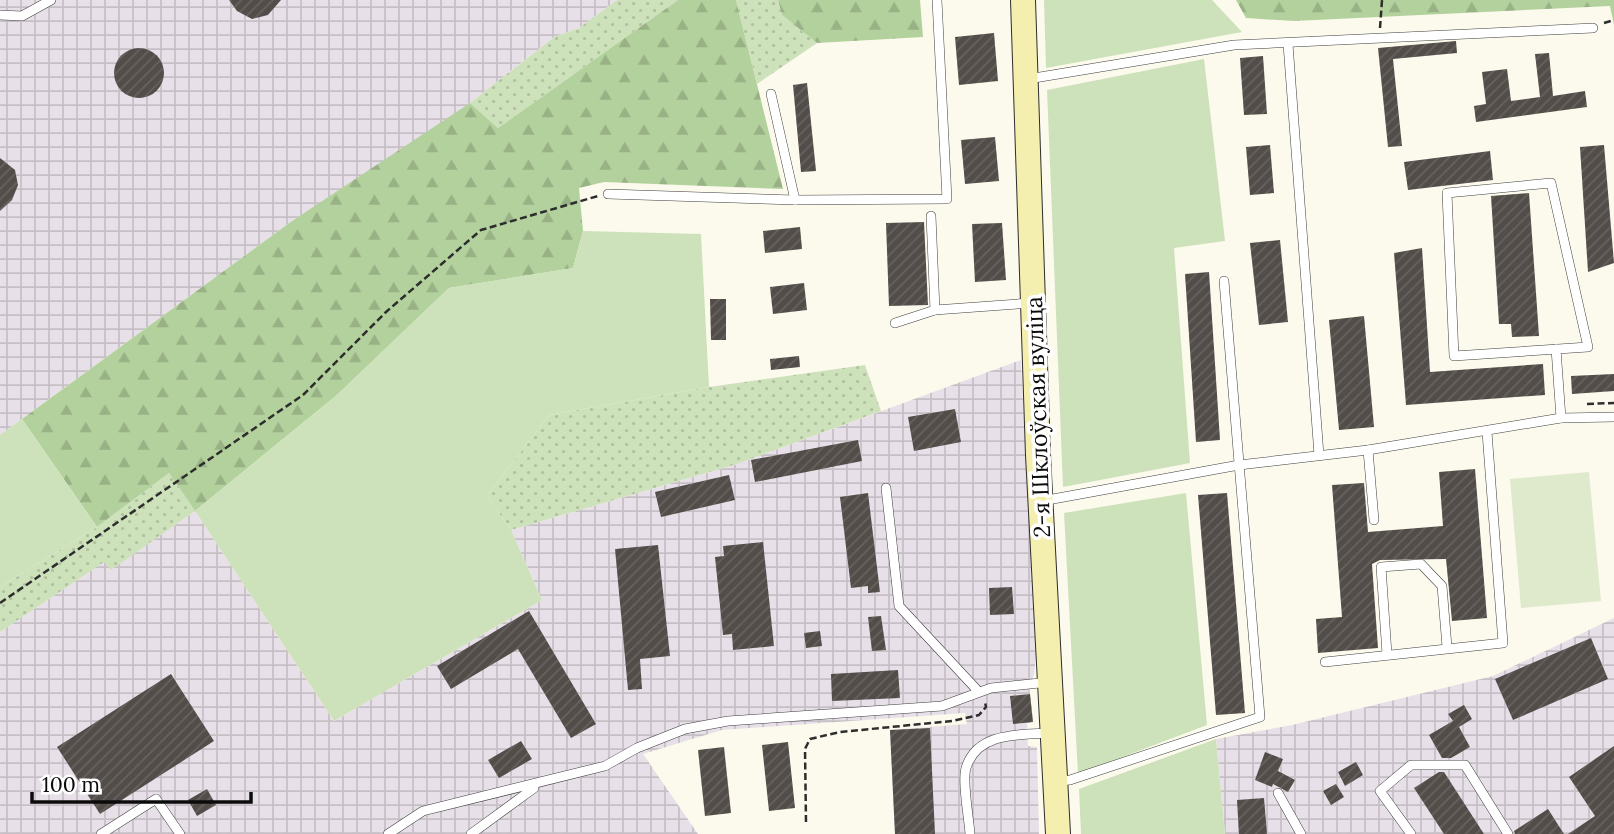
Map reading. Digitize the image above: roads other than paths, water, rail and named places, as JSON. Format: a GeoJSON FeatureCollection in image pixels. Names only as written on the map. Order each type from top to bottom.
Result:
{"type":"FeatureCollection","features":[{"type":"Feature","properties":{"kind":"street","name":"2-я Шклоўская вуліца"},"geometry":{"type":"LineString","coordinates":[[1023,0],[1041,501],[1058,834]]}},
{"type":"Feature","properties":{"kind":"lane"},"geometry":{"type":"LineString","coordinates":[[0,15],[22,16],[51,0]]}},
{"type":"Feature","properties":{"kind":"lane"},"geometry":{"type":"LineString","coordinates":[[608,194],[795,200],[947,200],[937,0]]}},
{"type":"Feature","properties":{"kind":"lane"},"geometry":{"type":"LineString","coordinates":[[1027,79],[1234,45],[1593,28]]}},
{"type":"Feature","properties":{"kind":"lane"},"geometry":{"type":"LineString","coordinates":[[1288,44],[1320,455]]}},
{"type":"Feature","properties":{"kind":"lane"},"geometry":{"type":"LineString","coordinates":[[771,94],[795,200]]}},
{"type":"Feature","properties":{"kind":"lane"},"geometry":{"type":"LineString","coordinates":[[1550,183],[1588,347],[1556,349],[1454,356],[1447,193],[1550,183]]}},
{"type":"Feature","properties":{"kind":"lane"},"geometry":{"type":"LineString","coordinates":[[931,216],[935,310]]}},
{"type":"Feature","properties":{"kind":"lane"},"geometry":{"type":"LineString","coordinates":[[1056,781],[1093,773],[1260,717],[1224,281]]}},
{"type":"Feature","properties":{"kind":"lane"},"geometry":{"type":"LineString","coordinates":[[895,323],[935,310],[1033,302]]}},
{"type":"Feature","properties":{"kind":"lane"},"geometry":{"type":"LineString","coordinates":[[1556,349],[1561,418]]}},
{"type":"Feature","properties":{"kind":"lane"},"geometry":{"type":"LineString","coordinates":[[1041,501],[1240,465],[1368,450],[1561,418],[1614,417]]}},
{"type":"Feature","properties":{"kind":"lane"},"geometry":{"type":"LineString","coordinates":[[1325,662],[1503,643],[1487,432]]}},
{"type":"Feature","properties":{"kind":"lane"},"geometry":{"type":"LineString","coordinates":[[1368,450],[1374,520]]}},
{"type":"Feature","properties":{"kind":"lane"},"geometry":{"type":"LineString","coordinates":[[886,488],[899,606],[978,691]]}},
{"type":"Feature","properties":{"kind":"lane"},"geometry":{"type":"LineString","coordinates":[[1387,654],[1381,567],[1421,564],[1442,586],[1447,647]]}},
{"type":"Feature","properties":{"kind":"lane"},"geometry":{"type":"LineString","coordinates":[[388,834],[423,811],[605,766],[637,748],[685,729],[728,721],[942,706],[961,702],[978,691],[1050,682]]}},
{"type":"Feature","properties":{"kind":"lane"},"geometry":{"type":"LineString","coordinates":[[970,834],[965,768],[980,745],[1005,736],[1053,733]]}},
{"type":"Feature","properties":{"kind":"lane"},"geometry":{"type":"LineString","coordinates":[[1411,834],[1380,791],[1411,765],[1465,765],[1508,834]]}},
{"type":"Feature","properties":{"kind":"lane"},"geometry":{"type":"LineString","coordinates":[[471,834],[540,783]]}},
{"type":"Feature","properties":{"kind":"lane"},"geometry":{"type":"LineString","coordinates":[[1278,793],[1301,834]]}},
{"type":"Feature","properties":{"kind":"lane"},"geometry":{"type":"LineString","coordinates":[[101,834],[156,799],[180,834]]}}]}
